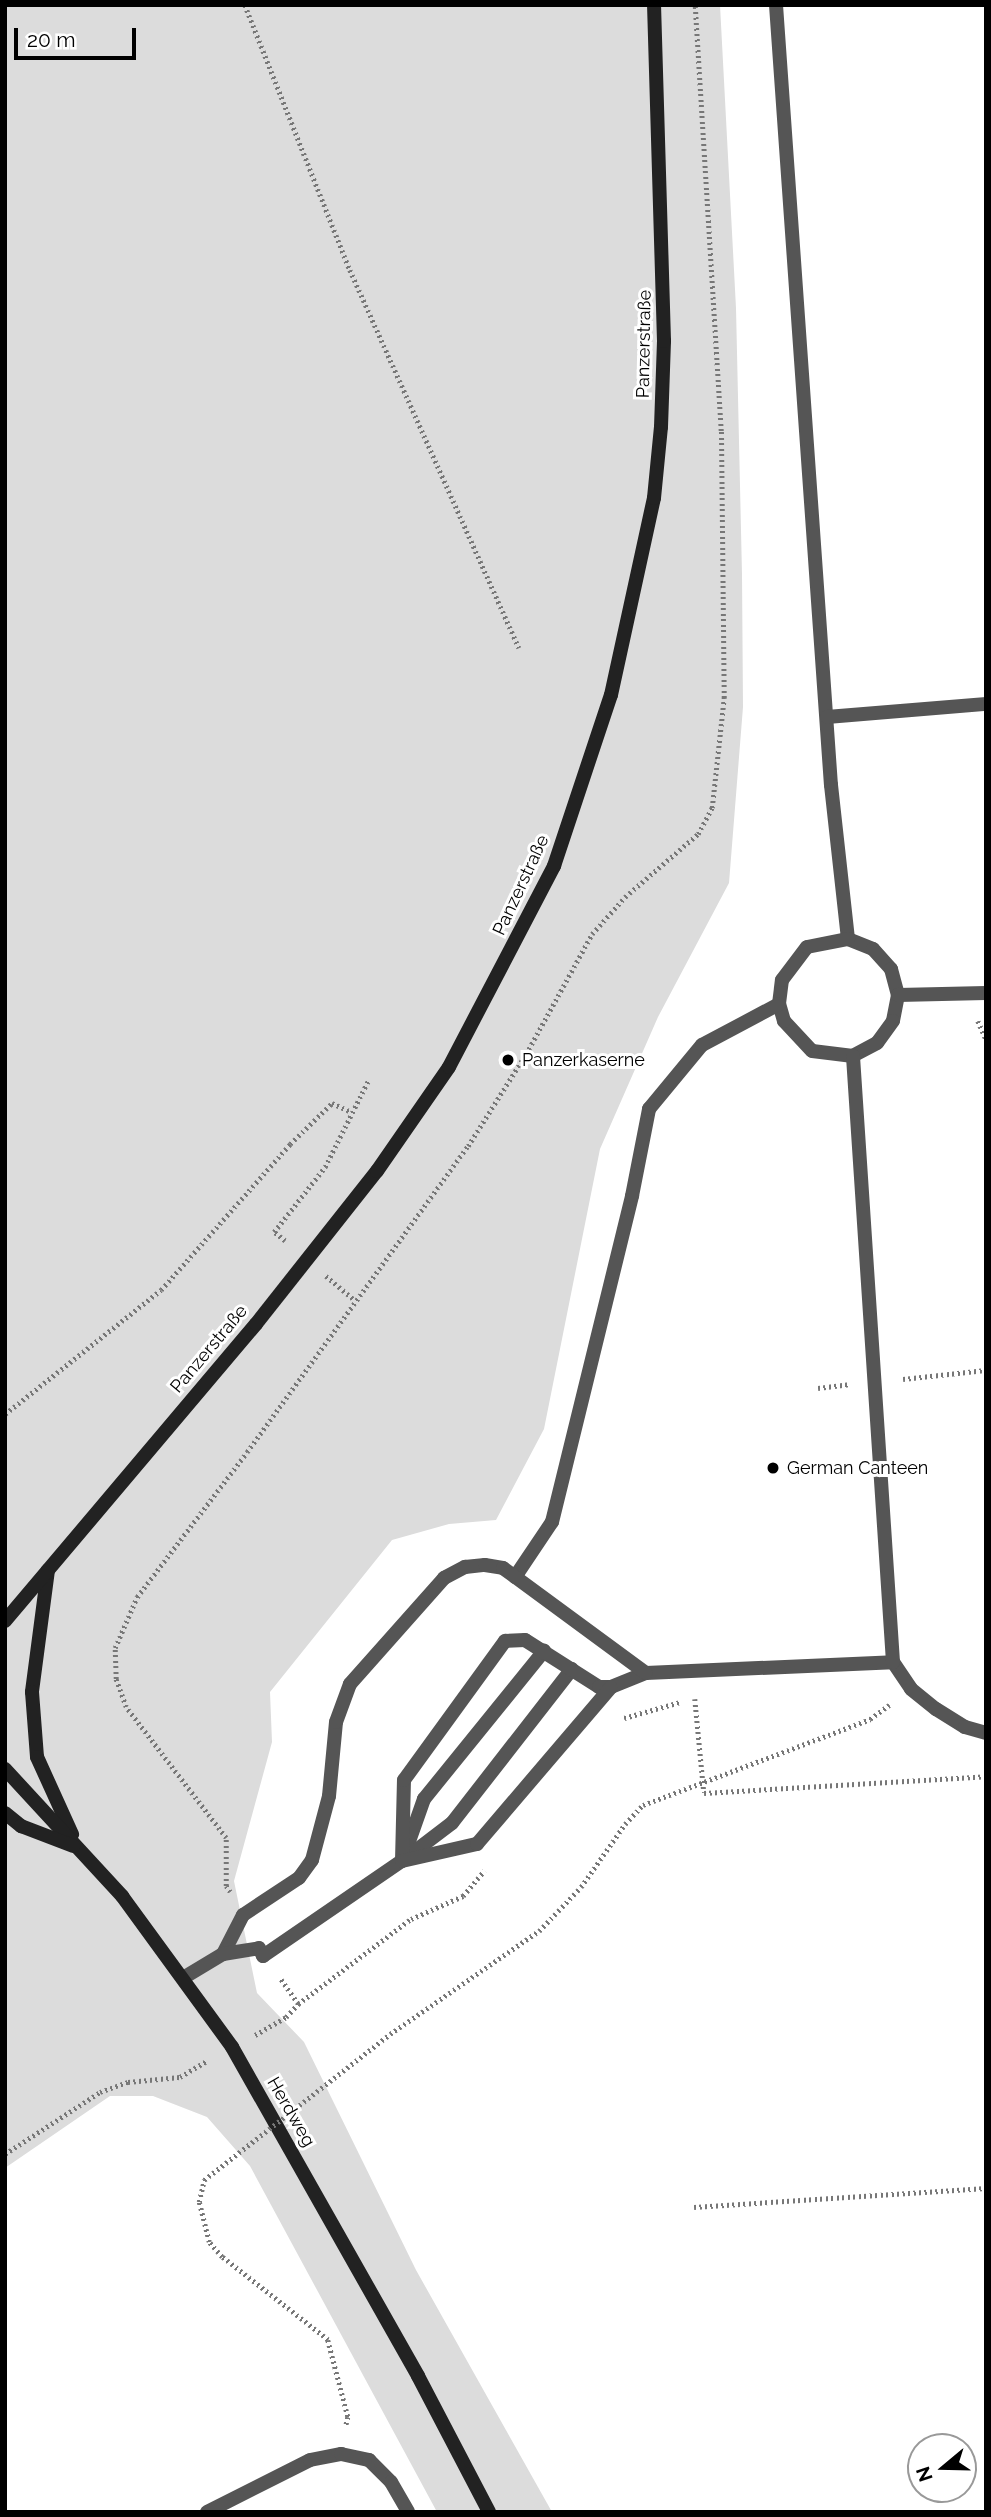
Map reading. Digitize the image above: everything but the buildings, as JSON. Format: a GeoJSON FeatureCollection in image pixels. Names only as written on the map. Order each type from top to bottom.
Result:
{"type":"FeatureCollection","features":[{"type":"Feature","properties":{"kind":"main road","name":"Panzerstraße"},"geometry":{"type":"LineString","coordinates":[[5,1621],[308,1261],[377,1171],[449,1067],[527,923],[554,866],[611,695],[653,498],[661,427],[664,257],[654,5]]}},
{"type":"Feature","properties":{"kind":"main road"},"geometry":{"type":"LineString","coordinates":[[48,1570],[32,1692],[37,1757],[78,1848]]}},
{"type":"Feature","properties":{"kind":"main road","name":"Herdweg"},"geometry":{"type":"LineString","coordinates":[[5,1769],[122,1896],[232,2047],[418,2376],[489,2512]]}},
{"type":"Feature","properties":{"kind":"main road"},"geometry":{"type":"LineString","coordinates":[[5,1813],[22,1826],[78,1848]]}},
{"type":"Feature","properties":{"kind":"main road"},"geometry":{"type":"LineString","coordinates":[[5,1829],[22,1826]]}},
{"type":"Feature","properties":{"kind":"street"},"geometry":{"type":"LineString","coordinates":[[776,5],[827,717],[848,939]]}},
{"type":"Feature","properties":{"kind":"street"},"geometry":{"type":"LineString","coordinates":[[827,717],[986,704]]}},
{"type":"Feature","properties":{"kind":"street"},"geometry":{"type":"LineString","coordinates":[[848,939],[873,949],[891,969],[898,995],[894,1021],[877,1043],[853,1056],[812,1051],[784,1021],[779,1004],[782,980],[807,947],[848,939]]}},
{"type":"Feature","properties":{"kind":"street"},"geometry":{"type":"LineString","coordinates":[[898,995],[986,993]]}},
{"type":"Feature","properties":{"kind":"street"},"geometry":{"type":"LineString","coordinates":[[515,1577],[552,1522],[632,1196],[649,1109],[702,1045],[779,1004]]}},
{"type":"Feature","properties":{"kind":"street"},"geometry":{"type":"LineString","coordinates":[[853,1056],[893,1662],[911,1689],[965,1727],[986,1733]]}},
{"type":"Feature","properties":{"kind":"street"},"geometry":{"type":"LineString","coordinates":[[223,1954],[243,1915],[299,1878],[312,1860],[328,1796],[336,1722],[350,1685],[443,1578],[465,1567],[485,1565],[503,1568],[646,1673]]}},
{"type":"Feature","properties":{"kind":"street"},"geometry":{"type":"LineString","coordinates":[[402,1861],[404,1780],[505,1641],[525,1640],[599,1687],[611,1687],[646,1673],[893,1662]]}},
{"type":"Feature","properties":{"kind":"street"},"geometry":{"type":"LineString","coordinates":[[402,1861],[424,1800],[544,1651]]}},
{"type":"Feature","properties":{"kind":"street"},"geometry":{"type":"LineString","coordinates":[[183,1978],[223,1954],[259,1948],[263,1956],[402,1861],[452,1823],[572,1669]]}},
{"type":"Feature","properties":{"kind":"street"},"geometry":{"type":"LineString","coordinates":[[402,1861],[477,1844],[611,1687]]}},
{"type":"Feature","properties":{"kind":"street"},"geometry":{"type":"LineString","coordinates":[[207,2512],[310,2460],[341,2454],[369,2460],[391,2482],[408,2512]]}},
{"type":"Feature","properties":{"kind":"path"},"geometry":{"type":"LineString","coordinates":[[244,5],[350,270],[519,649]]}},
{"type":"Feature","properties":{"kind":"path"},"geometry":{"type":"LineString","coordinates":[[243,1915],[226,1886],[226,1838],[126,1707],[116,1679],[115,1648],[137,1597],[247,1452],[355,1300],[274,1232],[325,1167],[369,1079]]}},
{"type":"Feature","properties":{"kind":"path"},"geometry":{"type":"LineString","coordinates":[[5,1414],[161,1290],[290,1144],[332,1103],[351,1112]]}},
{"type":"Feature","properties":{"kind":"path"},"geometry":{"type":"LineString","coordinates":[[341,2454],[348,2417],[328,2340],[222,2257],[209,2242],[199,2202],[204,2180],[390,2034],[539,1931],[581,1887],[625,1824],[643,1805],[870,1719],[911,1689]]}},
{"type":"Feature","properties":{"kind":"path"},"geometry":{"type":"LineString","coordinates":[[617,1724],[628,1716],[696,1699],[704,1793],[986,1776]]}},
{"type":"Feature","properties":{"kind":"path"},"geometry":{"type":"LineString","coordinates":[[5,2154],[100,2092],[128,2082],[180,2077],[286,2017],[298,2004],[411,1919],[463,1896],[489,1866]]}},
{"type":"Feature","properties":{"kind":"path"},"geometry":{"type":"LineString","coordinates":[[263,1956],[298,2004]]}},
{"type":"Feature","properties":{"kind":"path"},"geometry":{"type":"LineString","coordinates":[[694,2207],[986,2188]]}},
{"type":"Feature","properties":{"kind":"shaded area"},"geometry":{"type":"Polygon","coordinates":[[[5,5],[720,5],[736,308],[742,574],[743,707],[729,883],[658,1017],[600,1149],[544,1429],[496,1520],[449,1524],[392,1540],[270,1692],[272,1742],[234,1881],[257,1993],[304,2042],[416,2270],[552,2512],[437,2512],[250,2166],[207,2117],[153,2096],[110,2096],[5,2168],[5,5]]]}},
{"type":"Feature","properties":{"kind":"place","name":"Panzerkaserne"},"geometry":{"type":"Point","coordinates":[508,1060]}},
{"type":"Feature","properties":{"kind":"place","name":"German Canteen"},"geometry":{"type":"Point","coordinates":[773,1468]}}]}
